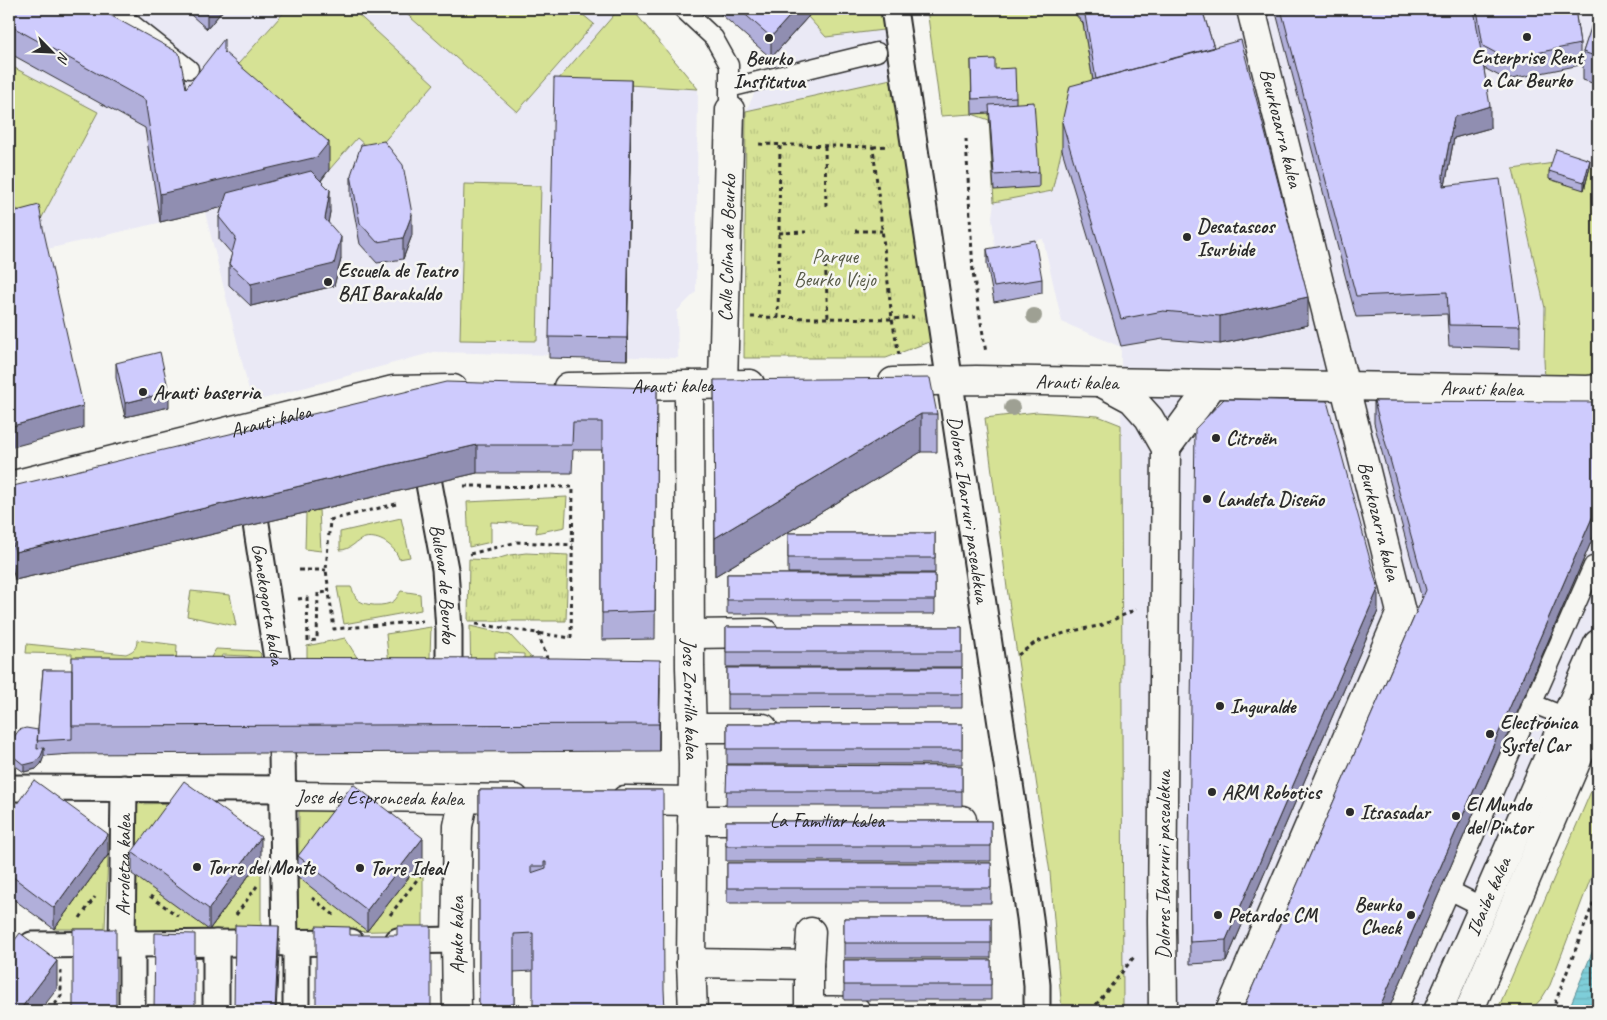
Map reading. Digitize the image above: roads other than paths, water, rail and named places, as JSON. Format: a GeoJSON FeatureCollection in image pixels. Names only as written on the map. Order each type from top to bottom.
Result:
{"type":"FeatureCollection","features":[{"type":"Feature","properties":{"kind":"street","name":"Dolores Ibarruri pasealekua"},"geometry":{"type":"LineString","coordinates":[[894,9],[1030,918],[1037,985],[1037,1011]]}},
{"type":"Feature","properties":{"kind":"street","name":"Beurkozarra kalea"},"geometry":{"type":"LineString","coordinates":[[1230,1011],[1401,612],[1250,9]]}},
{"type":"Feature","properties":{"kind":"street","name":"Calle Colina de Beurko"},"geometry":{"type":"LineString","coordinates":[[723,384],[729,99]]}},
{"type":"Feature","properties":{"kind":"street","name":"Arauti kalea"},"geometry":{"type":"LineString","coordinates":[[870,382],[991,381],[1595,392]]}},
{"type":"Feature","properties":{"kind":"street","name":"Dolores Ibarruri pasealekua"},"geometry":{"type":"LineString","coordinates":[[1102,383],[1132,399],[1150,418],[1166,448],[1162,921],[1168,1009]]}},
{"type":"Feature","properties":{"kind":"street","name":"Arauti kalea"},"geometry":{"type":"LineString","coordinates":[[541,387],[771,384]]}},
{"type":"Feature","properties":{"kind":"street","name":"Jose Zorrilla kalea"},"geometry":{"type":"LineString","coordinates":[[689,385],[692,728],[691,963],[693,1011]]}},
{"type":"Feature","properties":{"kind":"street"},"geometry":{"type":"LineString","coordinates":[[1166,448],[1212,385]]}},
{"type":"Feature","properties":{"kind":"street","name":"Arauti kalea"},"geometry":{"type":"LineString","coordinates":[[9,486],[238,440],[392,390],[411,398],[482,388]]}},
{"type":"Feature","properties":{"kind":"street","name":"Bulevar de Beurko"},"geometry":{"type":"LineString","coordinates":[[429,484],[445,569],[449,686]]}},
{"type":"Feature","properties":{"kind":"street","name":"Ganekogorta kalea"},"geometry":{"type":"LineString","coordinates":[[256,524],[281,685]]}},
{"type":"Feature","properties":{"kind":"street"},"geometry":{"type":"LineString","coordinates":[[691,634],[791,632]]}},
{"type":"Feature","properties":{"kind":"street","name":"Ibaibe kalea"},"geometry":{"type":"LineString","coordinates":[[1438,1011],[1598,644]]}},
{"type":"Feature","properties":{"kind":"street","name":"Ibaibe kalea"},"geometry":{"type":"LineString","coordinates":[[1469,1011],[1598,711]]}},
{"type":"Feature","properties":{"kind":"street"},"geometry":{"type":"LineString","coordinates":[[692,728],[788,727]]}},
{"type":"Feature","properties":{"kind":"street"},"geometry":{"type":"LineString","coordinates":[[282,753],[290,793],[284,849],[284,876],[296,1011]]}},
{"type":"Feature","properties":{"kind":"street","name":"Jose de Espronceda kalea"},"geometry":{"type":"LineString","coordinates":[[9,788],[124,788],[541,799]]}},
{"type":"Feature","properties":{"kind":"street","name":"Arroletza kalea"},"geometry":{"type":"LineString","coordinates":[[124,788],[123,868],[132,1011]]}},
{"type":"Feature","properties":{"kind":"street","name":"Apuko kalea"},"geometry":{"type":"LineString","coordinates":[[456,1011],[458,826],[464,798]]}},
{"type":"Feature","properties":{"kind":"street"},"geometry":{"type":"LineString","coordinates":[[599,800],[692,811]]}},
{"type":"Feature","properties":{"kind":"street","name":"La Familiar kalea"},"geometry":{"type":"LineString","coordinates":[[692,811],[962,820]]}},
{"type":"Feature","properties":{"kind":"street"},"geometry":{"type":"LineString","coordinates":[[811,932],[809,1010],[856,1011]]}},
{"type":"Feature","properties":{"kind":"street"},"geometry":{"type":"LineString","coordinates":[[32,945],[456,940]]}},
{"type":"Feature","properties":{"kind":"street"},"geometry":{"type":"LineString","coordinates":[[216,943],[216,1011]]}},
{"type":"Feature","properties":{"kind":"street"},"geometry":{"type":"LineString","coordinates":[[691,963],[809,965]]}},
{"type":"Feature","properties":{"kind":"lane"},"geometry":{"type":"LineString","coordinates":[[113,9],[189,69]]}},
{"type":"Feature","properties":{"kind":"lane"},"geometry":{"type":"LineString","coordinates":[[683,9],[714,38],[729,65],[729,99],[877,52]]}},
{"type":"Feature","properties":{"kind":"lane"},"geometry":{"type":"LineString","coordinates":[[1397,1011],[1531,703],[1593,566],[1598,569]]}},
{"type":"Feature","properties":{"kind":"lane"},"geometry":{"type":"LineString","coordinates":[[1531,703],[1566,717]]}},
{"type":"Feature","properties":{"kind":"lane"},"geometry":{"type":"LineString","coordinates":[[1449,890],[1483,907]]}},
{"type":"Feature","properties":{"kind":"water"},"geometry":{"type":"Polygon","coordinates":[[[1598,938],[1598,1011],[1568,1011],[1598,938]]]}},
{"type":"Feature","properties":{"kind":"place","name":"Enterprise Rent a Car Beurko"},"geometry":{"type":"Point","coordinates":[1527,37]}},
{"type":"Feature","properties":{"kind":"place","name":"Beurko Institutua"},"geometry":{"type":"Point","coordinates":[769,38]}},
{"type":"Feature","properties":{"kind":"place","name":"Desatascos Isurbide"},"geometry":{"type":"Point","coordinates":[1187,237]}},
{"type":"Feature","properties":{"kind":"place","name":"Escuela de Teatro BAI Barakaldo"},"geometry":{"type":"Point","coordinates":[328,282]}},
{"type":"Feature","properties":{"kind":"place","name":"Arauti baserria"},"geometry":{"type":"Point","coordinates":[143,392]}},
{"type":"Feature","properties":{"kind":"place","name":"Citroën"},"geometry":{"type":"Point","coordinates":[1216,438]}},
{"type":"Feature","properties":{"kind":"place","name":"Landeta Diseño"},"geometry":{"type":"Point","coordinates":[1207,499]}},
{"type":"Feature","properties":{"kind":"place","name":"Inguralde"},"geometry":{"type":"Point","coordinates":[1220,706]}},
{"type":"Feature","properties":{"kind":"place","name":"Electrónica Systel Car"},"geometry":{"type":"Point","coordinates":[1490,734]}},
{"type":"Feature","properties":{"kind":"place","name":"ARM Robotics"},"geometry":{"type":"Point","coordinates":[1212,792]}},
{"type":"Feature","properties":{"kind":"place","name":"Itsasadar"},"geometry":{"type":"Point","coordinates":[1350,812]}},
{"type":"Feature","properties":{"kind":"place","name":"El Mundo del Pintor"},"geometry":{"type":"Point","coordinates":[1456,816]}},
{"type":"Feature","properties":{"kind":"place","name":"Torre del Monte"},"geometry":{"type":"Point","coordinates":[197,867]}},
{"type":"Feature","properties":{"kind":"place","name":"Torre Ideal"},"geometry":{"type":"Point","coordinates":[360,868]}},
{"type":"Feature","properties":{"kind":"place","name":"Petardos CM"},"geometry":{"type":"Point","coordinates":[1218,915]}},
{"type":"Feature","properties":{"kind":"place","name":"Beurko Check"},"geometry":{"type":"Point","coordinates":[1411,915]}},
{"type":"Feature","properties":{"kind":"park label","name":"Parque Beurko Viejo"},"geometry":{"type":"Point","coordinates":[835,268]}}]}
